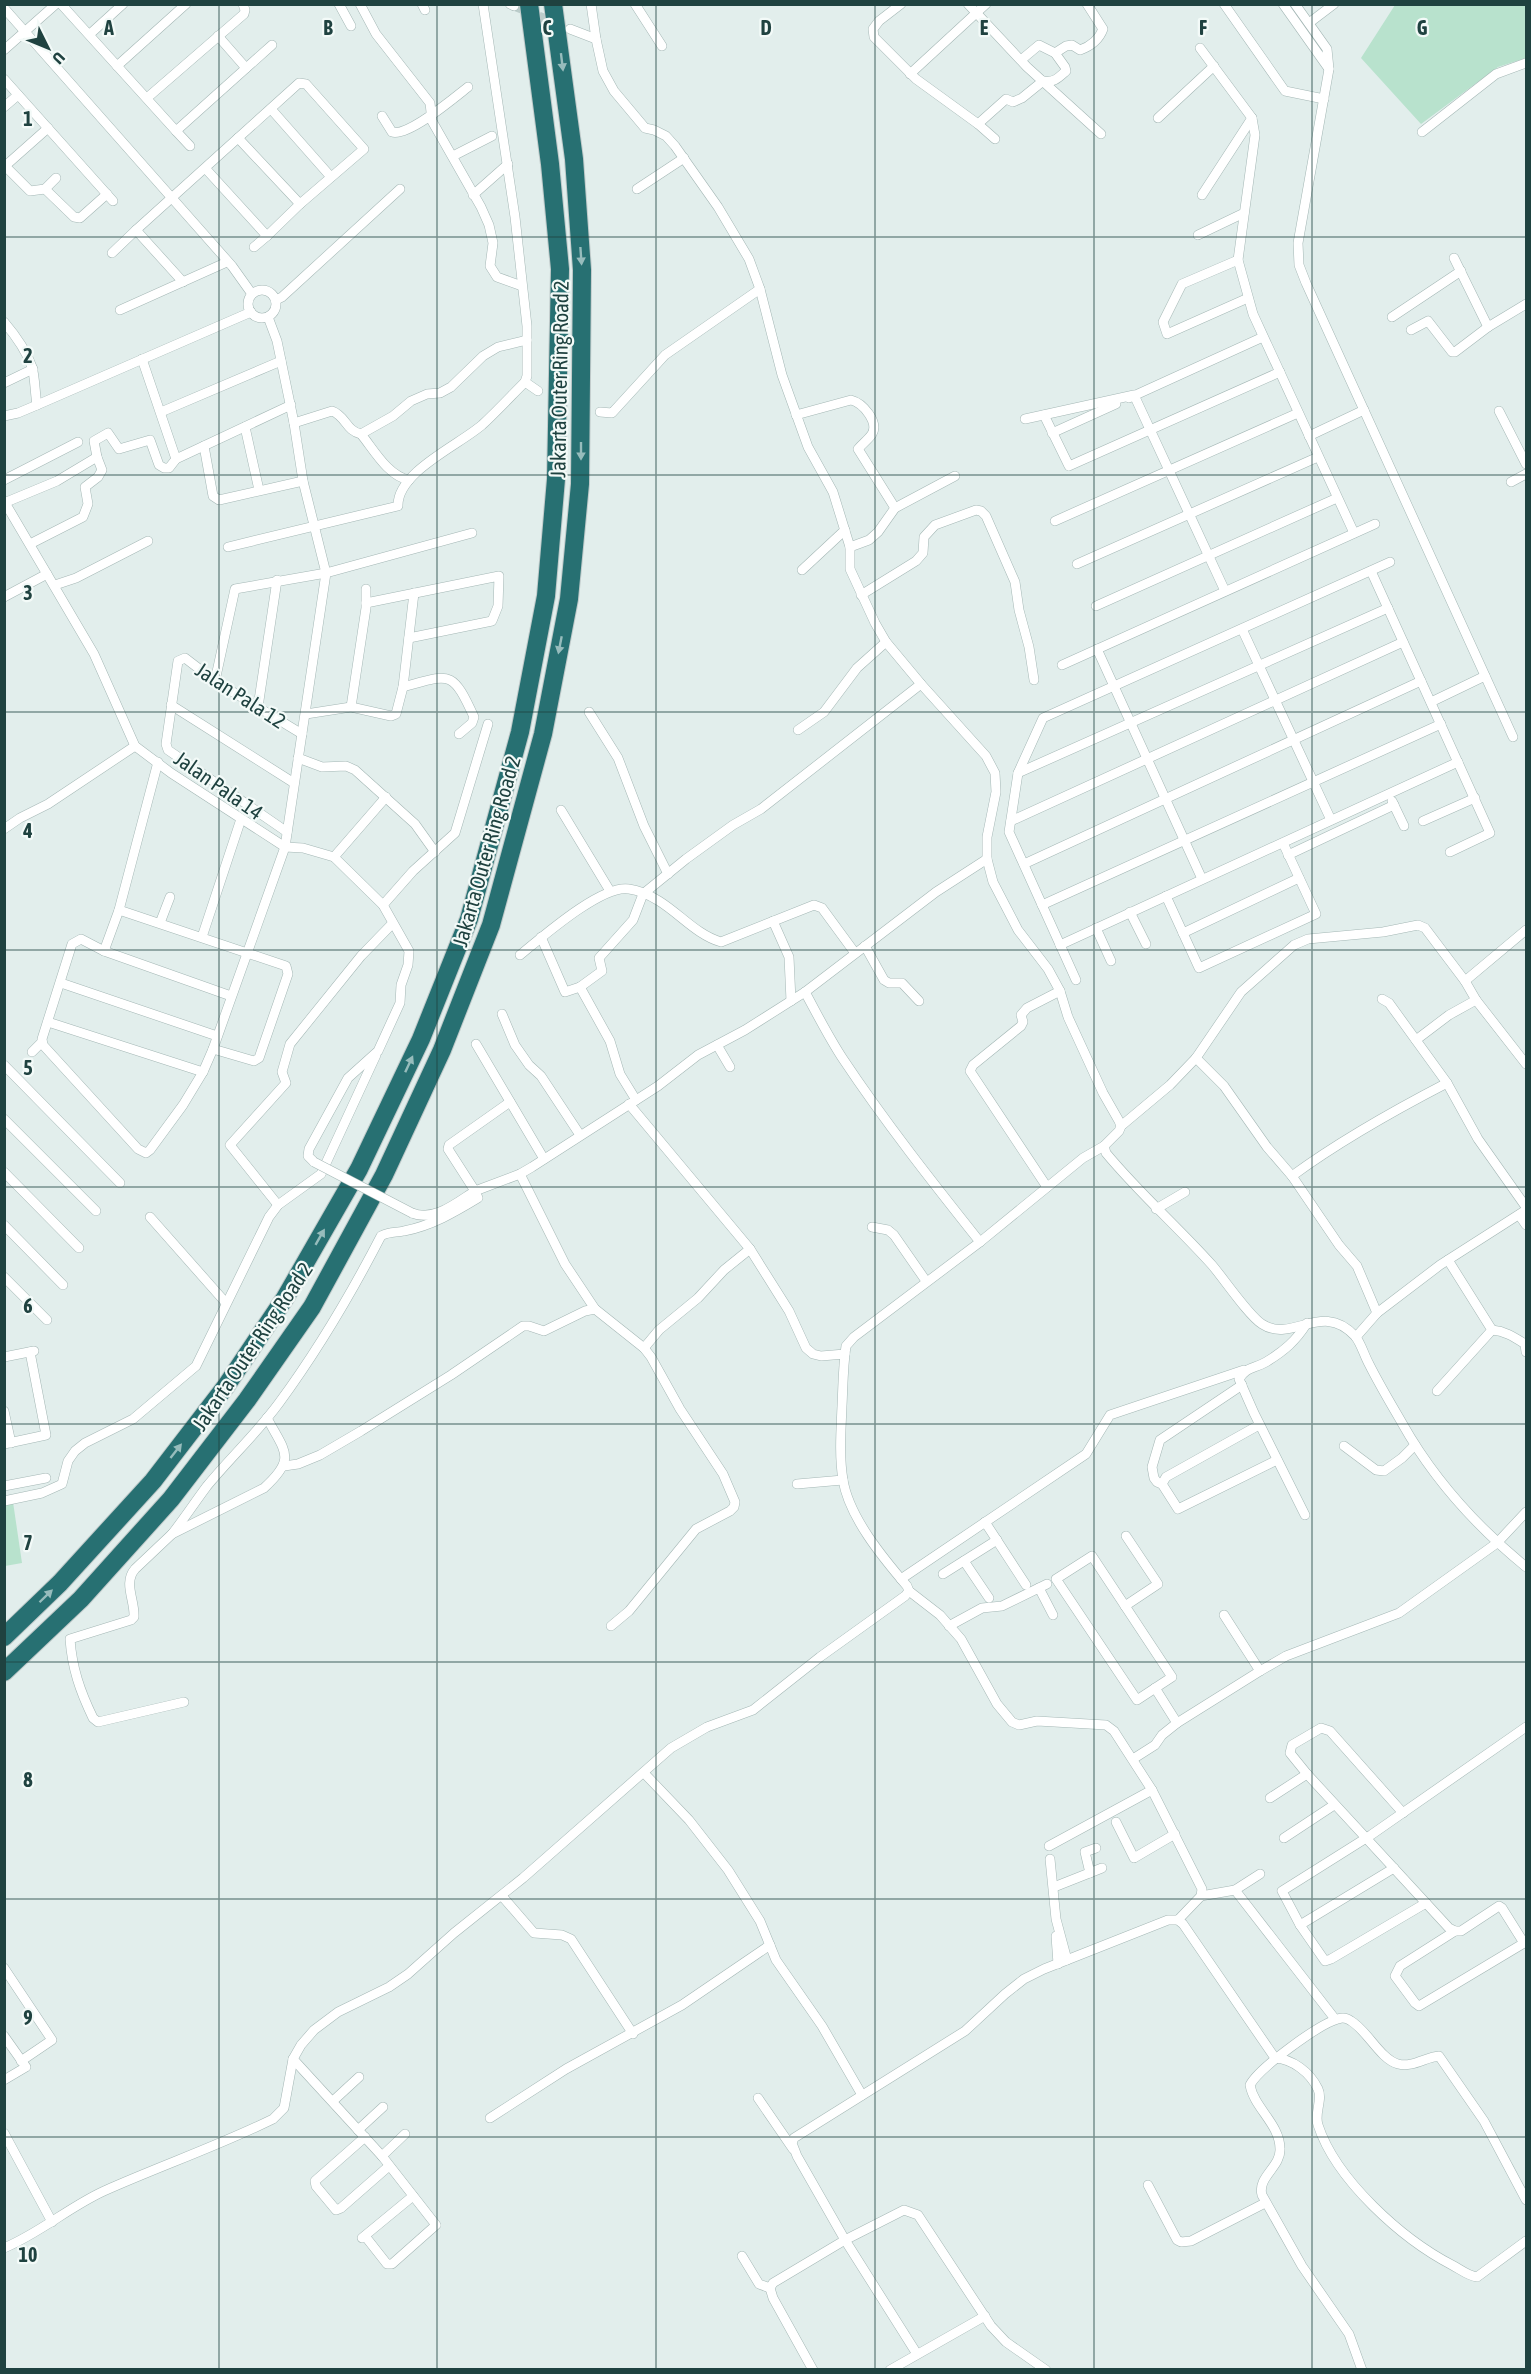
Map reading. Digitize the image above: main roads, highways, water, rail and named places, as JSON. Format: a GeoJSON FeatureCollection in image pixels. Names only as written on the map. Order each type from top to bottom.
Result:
{"type":"FeatureCollection","features":[{"type":"Feature","properties":{"kind":"highway","name":"Jakarta Outer Ring Road 2"},"geometry":{"type":"LineString","coordinates":[[4,1672],[81,1599],[171,1499],[247,1400],[312,1307],[384,1175],[442,1050],[491,925],[545,723],[569,599],[580,484],[582,270],[574,159],[553,4]]}},
{"type":"Feature","properties":{"kind":"highway","name":"Jakarta Outer Ring Road 2"},"geometry":{"type":"LineString","coordinates":[[4,1637],[60,1583],[153,1480],[226,1386],[285,1298],[364,1158],[421,1040],[469,919],[520,732],[546,596],[556,479],[560,270],[550,164],[517,5]]}},
{"type":"Feature","properties":{"kind":"tunnel"},"geometry":{"type":"LineString","coordinates":[[514,6],[556,23]]}}]}
